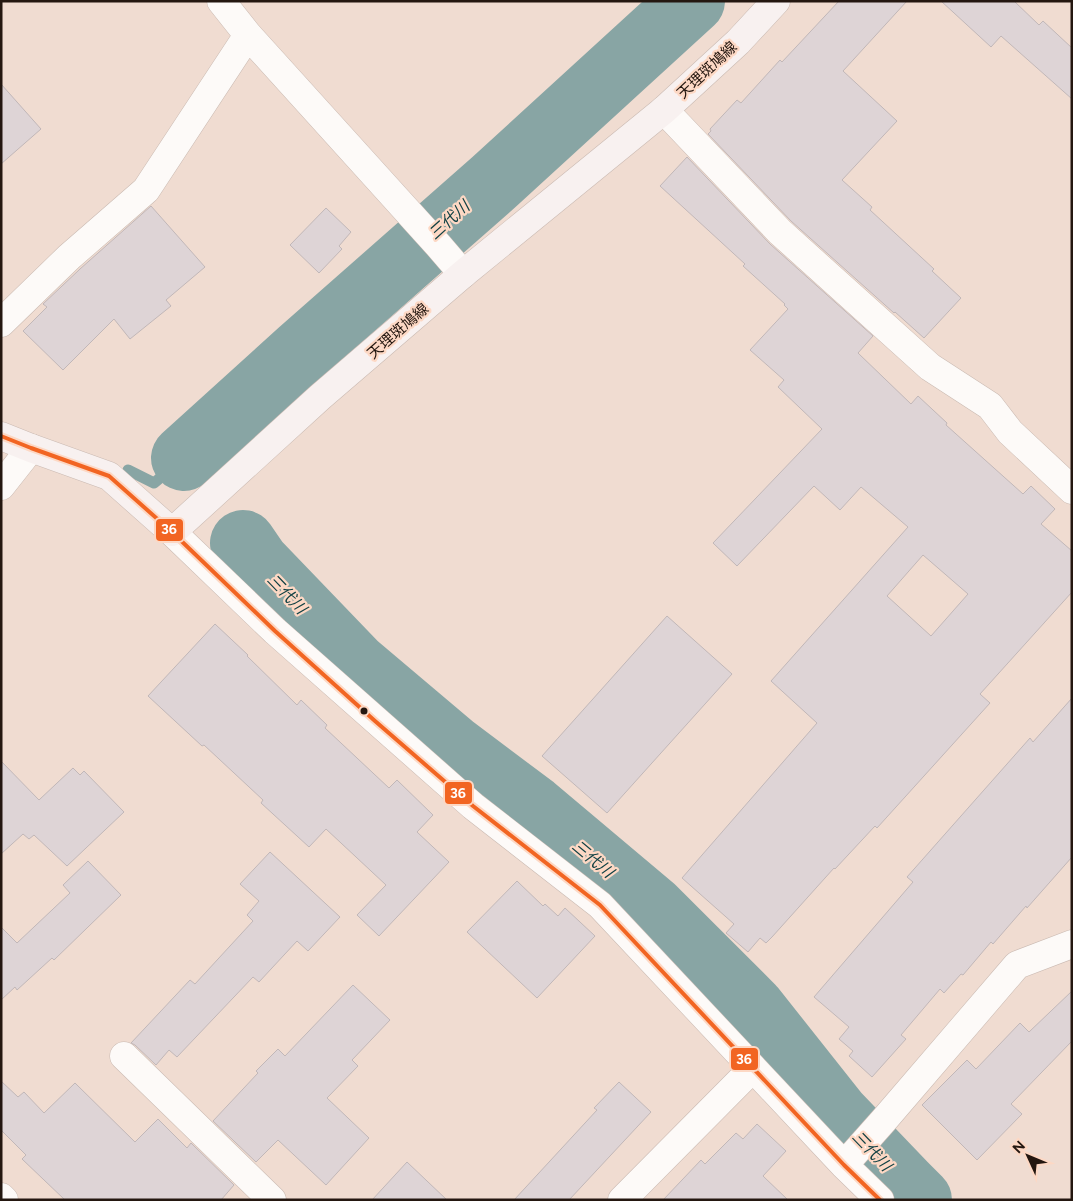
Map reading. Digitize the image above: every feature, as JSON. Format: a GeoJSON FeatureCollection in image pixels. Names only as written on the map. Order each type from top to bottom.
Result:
{"type":"FeatureCollection","features":[{"type":"Feature","properties":{"kind":"main road","name":"天理斑鳩線"},"geometry":{"type":"LineString","coordinates":[[172,532],[320,397],[463,274],[664,110],[738,42],[776,1]]}},
{"type":"Feature","properties":{"kind":"main road"},"geometry":{"type":"LineString","coordinates":[[1,436],[109,476],[172,532]]}},
{"type":"Feature","properties":{"kind":"street"},"geometry":{"type":"LineString","coordinates":[[222,1],[248,35],[463,274]]}},
{"type":"Feature","properties":{"kind":"street"},"geometry":{"type":"LineString","coordinates":[[1,323],[69,256],[146,190],[248,35]]}},
{"type":"Feature","properties":{"kind":"street"},"geometry":{"type":"LineString","coordinates":[[664,110],[780,232],[930,367],[990,406],[1010,432],[1072,490]]}},
{"type":"Feature","properties":{"kind":"street"},"geometry":{"type":"LineString","coordinates":[[1,486],[31,448]]}},
{"type":"Feature","properties":{"kind":"street"},"geometry":{"type":"LineString","coordinates":[[172,532],[275,631],[382,727],[473,806],[600,905],[753,1068],[849,1159],[880,1200]]}},
{"type":"Feature","properties":{"kind":"street"},"geometry":{"type":"LineString","coordinates":[[849,1159],[1017,965],[1072,944]]}},
{"type":"Feature","properties":{"kind":"street"},"geometry":{"type":"LineString","coordinates":[[124,1056],[272,1200]]}},
{"type":"Feature","properties":{"kind":"street"},"geometry":{"type":"LineString","coordinates":[[622,1200],[753,1068]]}},
{"type":"Feature","properties":{"kind":"building"},"geometry":{"type":"Polygon","coordinates":[[[839,1],[907,1],[843,71],[897,121],[842,180],[872,207],[870,210],[934,269],[932,271],[961,298],[924,338],[791,221],[708,134],[711,131],[710,129],[737,100],[741,103],[780,60],[782,62],[839,1]]]}},
{"type":"Feature","properties":{"kind":"building"},"geometry":{"type":"Polygon","coordinates":[[[941,1],[1014,1],[1039,25],[1043,21],[1072,48],[1072,99],[1001,36],[991,47],[941,1]]]}},
{"type":"Feature","properties":{"kind":"building"},"geometry":{"type":"Polygon","coordinates":[[[1,84],[41,129],[1,164],[1,84]]]}},
{"type":"Feature","properties":{"kind":"building"},"geometry":{"type":"Polygon","coordinates":[[[687,157],[770,244],[873,336],[858,353],[911,404],[918,396],[947,423],[946,425],[1023,494],[1031,486],[1055,509],[1041,524],[1072,551],[1072,592],[980,694],[990,703],[877,828],[875,826],[834,868],[772,937],[766,943],[760,938],[748,952],[726,933],[734,924],[682,878],[817,723],[771,681],[908,527],[861,487],[840,510],[814,486],[737,566],[713,543],[822,429],[778,387],[784,380],[750,350],[788,309],[785,304],[743,266],[745,264],[660,186],[687,157]],[[923,555],[887,596],[931,636],[968,594],[923,555]]]}},
{"type":"Feature","properties":{"kind":"building"},"geometry":{"type":"Polygon","coordinates":[[[151,206],[205,267],[166,300],[171,306],[130,339],[114,319],[63,370],[23,331],[47,307],[43,304],[151,206]]]}},
{"type":"Feature","properties":{"kind":"building"},"geometry":{"type":"Polygon","coordinates":[[[326,208],[351,232],[339,246],[342,249],[319,273],[290,245],[326,208]]]}},
{"type":"Feature","properties":{"kind":"building"},"geometry":{"type":"Polygon","coordinates":[[[667,616],[732,674],[607,813],[542,756],[667,616]]]}},
{"type":"Feature","properties":{"kind":"building"},"geometry":{"type":"Polygon","coordinates":[[[215,624],[297,705],[301,700],[327,725],[325,728],[389,788],[397,780],[433,815],[417,832],[449,862],[379,936],[357,915],[386,885],[326,829],[309,847],[261,803],[263,800],[148,696],[215,624]]]}},
{"type":"Feature","properties":{"kind":"building"},"geometry":{"type":"Polygon","coordinates":[[[1072,698],[1072,857],[993,944],[991,942],[963,975],[961,974],[944,993],[940,989],[901,1035],[906,1039],[872,1077],[849,1056],[853,1051],[839,1039],[849,1027],[814,997],[913,882],[907,877],[1030,738],[1033,742],[1072,698]]]}},
{"type":"Feature","properties":{"kind":"building"},"geometry":{"type":"Polygon","coordinates":[[[1,761],[39,800],[73,768],[80,775],[84,771],[124,812],[67,866],[34,835],[29,839],[23,834],[1,854],[1,761]]]}},
{"type":"Feature","properties":{"kind":"building"},"geometry":{"type":"Polygon","coordinates":[[[270,852],[340,917],[308,951],[297,941],[259,982],[253,977],[177,1057],[169,1050],[156,1065],[131,1043],[190,980],[195,984],[253,921],[247,915],[259,901],[240,884],[270,852]]]}},
{"type":"Feature","properties":{"kind":"building"},"geometry":{"type":"Polygon","coordinates":[[[88,861],[121,895],[54,960],[52,958],[17,990],[15,987],[1,1000],[1,927],[17,943],[70,893],[63,885],[88,861]]]}},
{"type":"Feature","properties":{"kind":"building"},"geometry":{"type":"Polygon","coordinates":[[[517,881],[543,906],[545,904],[558,916],[565,908],[595,936],[537,998],[467,932],[517,881]]]}},
{"type":"Feature","properties":{"kind":"building"},"geometry":{"type":"Polygon","coordinates":[[[353,985],[390,1020],[352,1060],[358,1066],[327,1098],[369,1138],[326,1185],[278,1140],[256,1162],[213,1121],[258,1073],[256,1071],[278,1049],[285,1056],[353,985]]]}},
{"type":"Feature","properties":{"kind":"building"},"geometry":{"type":"Polygon","coordinates":[[[1072,991],[1072,1041],[1011,1104],[1022,1114],[977,1160],[922,1105],[967,1060],[976,1069],[1020,1023],[1029,1032],[1072,991]]]}},
{"type":"Feature","properties":{"kind":"building"},"geometry":{"type":"Polygon","coordinates":[[[1,1081],[18,1097],[24,1092],[44,1113],[75,1083],[135,1142],[158,1119],[187,1148],[191,1143],[234,1185],[221,1200],[65,1200],[22,1159],[26,1155],[1,1130],[1,1081]]]}},
{"type":"Feature","properties":{"kind":"building"},"geometry":{"type":"Polygon","coordinates":[[[619,1082],[651,1112],[569,1200],[514,1200],[597,1110],[594,1108],[619,1082]]]}},
{"type":"Feature","properties":{"kind":"building"},"geometry":{"type":"Polygon","coordinates":[[[757,1124],[786,1151],[763,1176],[788,1200],[663,1200],[701,1160],[705,1164],[736,1133],[743,1139],[757,1124]]]}},
{"type":"Feature","properties":{"kind":"building"},"geometry":{"type":"Polygon","coordinates":[[[407,1162],[447,1200],[372,1200],[407,1162]]]}},
{"type":"Feature","properties":{"kind":"waterway","name":"三代川"},"geometry":{"type":"LineString","coordinates":[[184,458],[494,182],[692,1]]}},
{"type":"Feature","properties":{"kind":"waterway"},"geometry":{"type":"LineString","coordinates":[[128,470],[154,483],[184,458]]}},
{"type":"Feature","properties":{"kind":"waterway","name":"三代川"},"geometry":{"type":"LineString","coordinates":[[243,543],[256,562],[356,666],[453,748],[533,808],[653,909],[752,1008],[836,1114],[919,1200]]}},
{"type":"Feature","properties":{"kind":"transit line","name":"36"},"geometry":{"type":"LineString","coordinates":[[1,436],[109,476],[172,532],[275,631],[375,721],[473,806],[600,905],[844,1165],[880,1200]]}}]}
